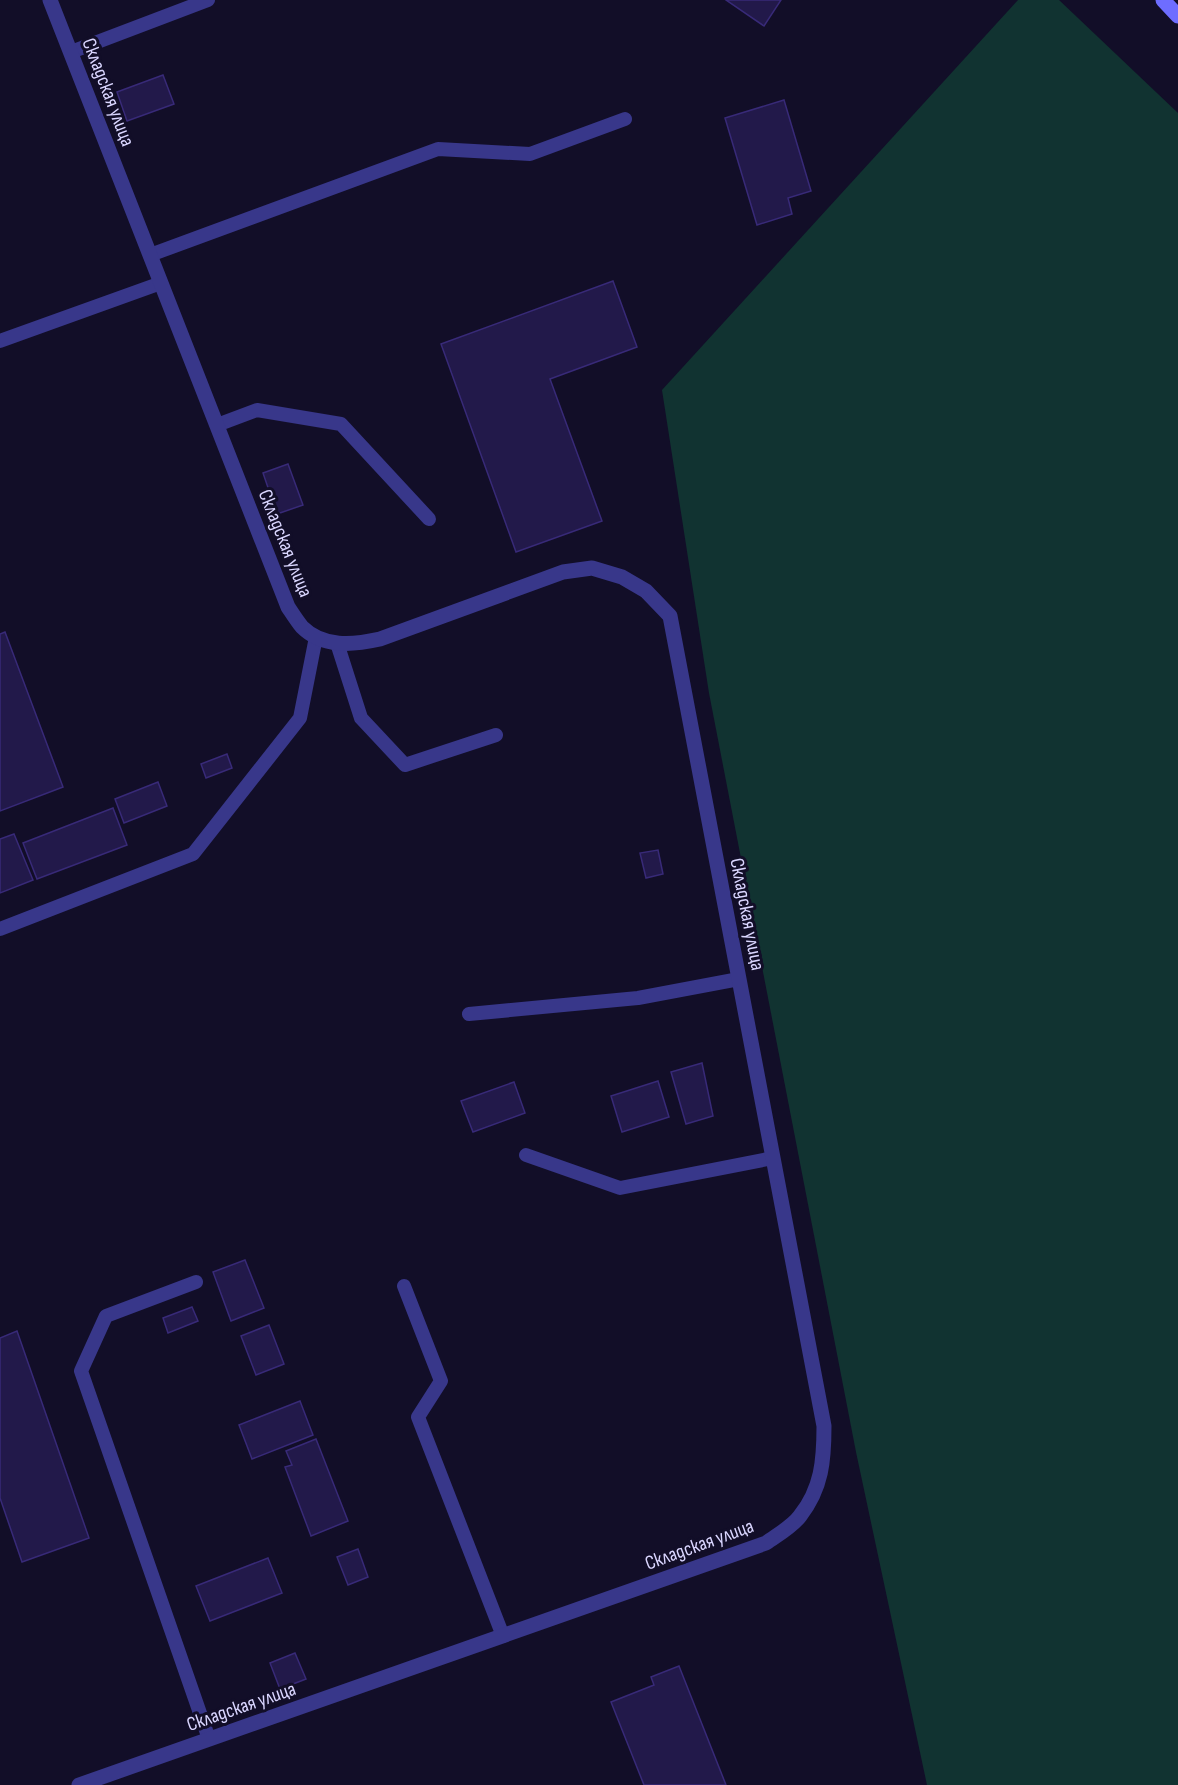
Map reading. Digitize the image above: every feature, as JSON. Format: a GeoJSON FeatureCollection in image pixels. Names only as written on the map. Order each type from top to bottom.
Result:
{"type":"FeatureCollection","features":[{"type":"Feature","properties":{"kind":"main road"},"geometry":{"type":"LineString","coordinates":[[1162,0],[1178,16]]}},
{"type":"Feature","properties":{"kind":"street","name":"Складская улица"},"geometry":{"type":"LineString","coordinates":[[50,0],[288,607],[303,627],[316,637],[337,643],[356,644],[380,639],[563,572],[592,568],[622,577],[646,591],[670,616],[824,1426],[824,1459],[816,1491],[799,1518],[766,1543],[79,1785]]}},
{"type":"Feature","properties":{"kind":"lane"},"geometry":{"type":"LineString","coordinates":[[70,52],[208,0]]}},
{"type":"Feature","properties":{"kind":"lane"},"geometry":{"type":"LineString","coordinates":[[150,255],[438,149],[530,154],[625,119]]}},
{"type":"Feature","properties":{"kind":"lane"},"geometry":{"type":"LineString","coordinates":[[0,341],[161,284]]}},
{"type":"Feature","properties":{"kind":"lane"},"geometry":{"type":"LineString","coordinates":[[216,425],[257,410],[341,424],[429,519]]}},
{"type":"Feature","properties":{"kind":"lane"},"geometry":{"type":"LineString","coordinates":[[0,929],[193,854],[300,718],[316,637]]}},
{"type":"Feature","properties":{"kind":"lane"},"geometry":{"type":"LineString","coordinates":[[337,643],[361,717],[405,765],[496,735]]}},
{"type":"Feature","properties":{"kind":"lane"},"geometry":{"type":"LineString","coordinates":[[469,1014],[638,998],[739,979]]}},
{"type":"Feature","properties":{"kind":"lane"},"geometry":{"type":"LineString","coordinates":[[526,1155],[620,1188],[773,1158]]}},
{"type":"Feature","properties":{"kind":"lane"},"geometry":{"type":"LineString","coordinates":[[196,1282],[106,1316],[81,1371],[209,1739]]}},
{"type":"Feature","properties":{"kind":"lane"},"geometry":{"type":"LineString","coordinates":[[404,1286],[441,1381],[418,1417],[503,1636]]}},
{"type":"Feature","properties":{"kind":"green space"},"geometry":{"type":"Polygon","coordinates":[[[1018,0],[1059,0],[1178,113],[1178,1785],[927,1785],[856,1452],[709,693],[662,390],[1018,0]]]}},
{"type":"Feature","properties":{"kind":"building"},"geometry":{"type":"Polygon","coordinates":[[[726,0],[781,0],[764,26],[726,0]]]}},
{"type":"Feature","properties":{"kind":"building"},"geometry":{"type":"Polygon","coordinates":[[[163,75],[174,104],[127,121],[117,92],[163,75]]]}},
{"type":"Feature","properties":{"kind":"building"},"geometry":{"type":"Polygon","coordinates":[[[784,100],[811,191],[788,198],[792,214],[757,225],[725,118],[784,100]]]}},
{"type":"Feature","properties":{"kind":"building"},"geometry":{"type":"Polygon","coordinates":[[[613,281],[637,347],[550,379],[602,521],[516,552],[441,344],[613,281]]]}},
{"type":"Feature","properties":{"kind":"building"},"geometry":{"type":"Polygon","coordinates":[[[288,464],[303,505],[277,514],[263,473],[288,464]]]}},
{"type":"Feature","properties":{"kind":"building"},"geometry":{"type":"Polygon","coordinates":[[[5,632],[63,787],[0,811],[0,634],[5,632]]]}},
{"type":"Feature","properties":{"kind":"building"},"geometry":{"type":"Polygon","coordinates":[[[227,754],[232,768],[206,778],[201,764],[227,754]]]}},
{"type":"Feature","properties":{"kind":"building"},"geometry":{"type":"Polygon","coordinates":[[[158,782],[167,806],[124,823],[115,799],[158,782]]]}},
{"type":"Feature","properties":{"kind":"building"},"geometry":{"type":"Polygon","coordinates":[[[113,808],[127,845],[37,879],[23,843],[113,808]]]}},
{"type":"Feature","properties":{"kind":"building"},"geometry":{"type":"Polygon","coordinates":[[[14,834],[33,880],[0,893],[0,839],[14,834]]]}},
{"type":"Feature","properties":{"kind":"building"},"geometry":{"type":"Polygon","coordinates":[[[658,850],[663,874],[646,878],[640,853],[658,850]]]}},
{"type":"Feature","properties":{"kind":"building"},"geometry":{"type":"Polygon","coordinates":[[[702,1063],[713,1116],[686,1124],[671,1072],[702,1063]]]}},
{"type":"Feature","properties":{"kind":"building"},"geometry":{"type":"Polygon","coordinates":[[[658,1081],[669,1117],[622,1132],[611,1096],[658,1081]]]}},
{"type":"Feature","properties":{"kind":"building"},"geometry":{"type":"Polygon","coordinates":[[[514,1082],[525,1113],[473,1132],[461,1101],[514,1082]]]}},
{"type":"Feature","properties":{"kind":"building"},"geometry":{"type":"Polygon","coordinates":[[[245,1260],[264,1308],[231,1321],[213,1272],[245,1260]]]}},
{"type":"Feature","properties":{"kind":"building"},"geometry":{"type":"Polygon","coordinates":[[[192,1307],[198,1321],[168,1333],[163,1318],[192,1307]]]}},
{"type":"Feature","properties":{"kind":"building"},"geometry":{"type":"Polygon","coordinates":[[[269,1325],[284,1364],[256,1375],[241,1336],[269,1325]]]}},
{"type":"Feature","properties":{"kind":"building"},"geometry":{"type":"Polygon","coordinates":[[[17,1331],[89,1538],[22,1562],[0,1498],[0,1338],[17,1331]]]}},
{"type":"Feature","properties":{"kind":"building"},"geometry":{"type":"Polygon","coordinates":[[[300,1401],[313,1435],[252,1459],[239,1425],[300,1401]]]}},
{"type":"Feature","properties":{"kind":"building"},"geometry":{"type":"Polygon","coordinates":[[[316,1439],[348,1521],[311,1536],[285,1467],[292,1465],[286,1451],[316,1439]]]}},
{"type":"Feature","properties":{"kind":"building"},"geometry":{"type":"Polygon","coordinates":[[[358,1549],[368,1577],[348,1585],[337,1557],[358,1549]]]}},
{"type":"Feature","properties":{"kind":"building"},"geometry":{"type":"Polygon","coordinates":[[[268,1558],[282,1593],[210,1621],[196,1586],[268,1558]]]}},
{"type":"Feature","properties":{"kind":"building"},"geometry":{"type":"Polygon","coordinates":[[[295,1653],[306,1679],[280,1689],[270,1663],[295,1653]]]}},
{"type":"Feature","properties":{"kind":"building"},"geometry":{"type":"Polygon","coordinates":[[[679,1666],[726,1785],[644,1785],[611,1702],[654,1685],[651,1677],[679,1666]]]}}]}
